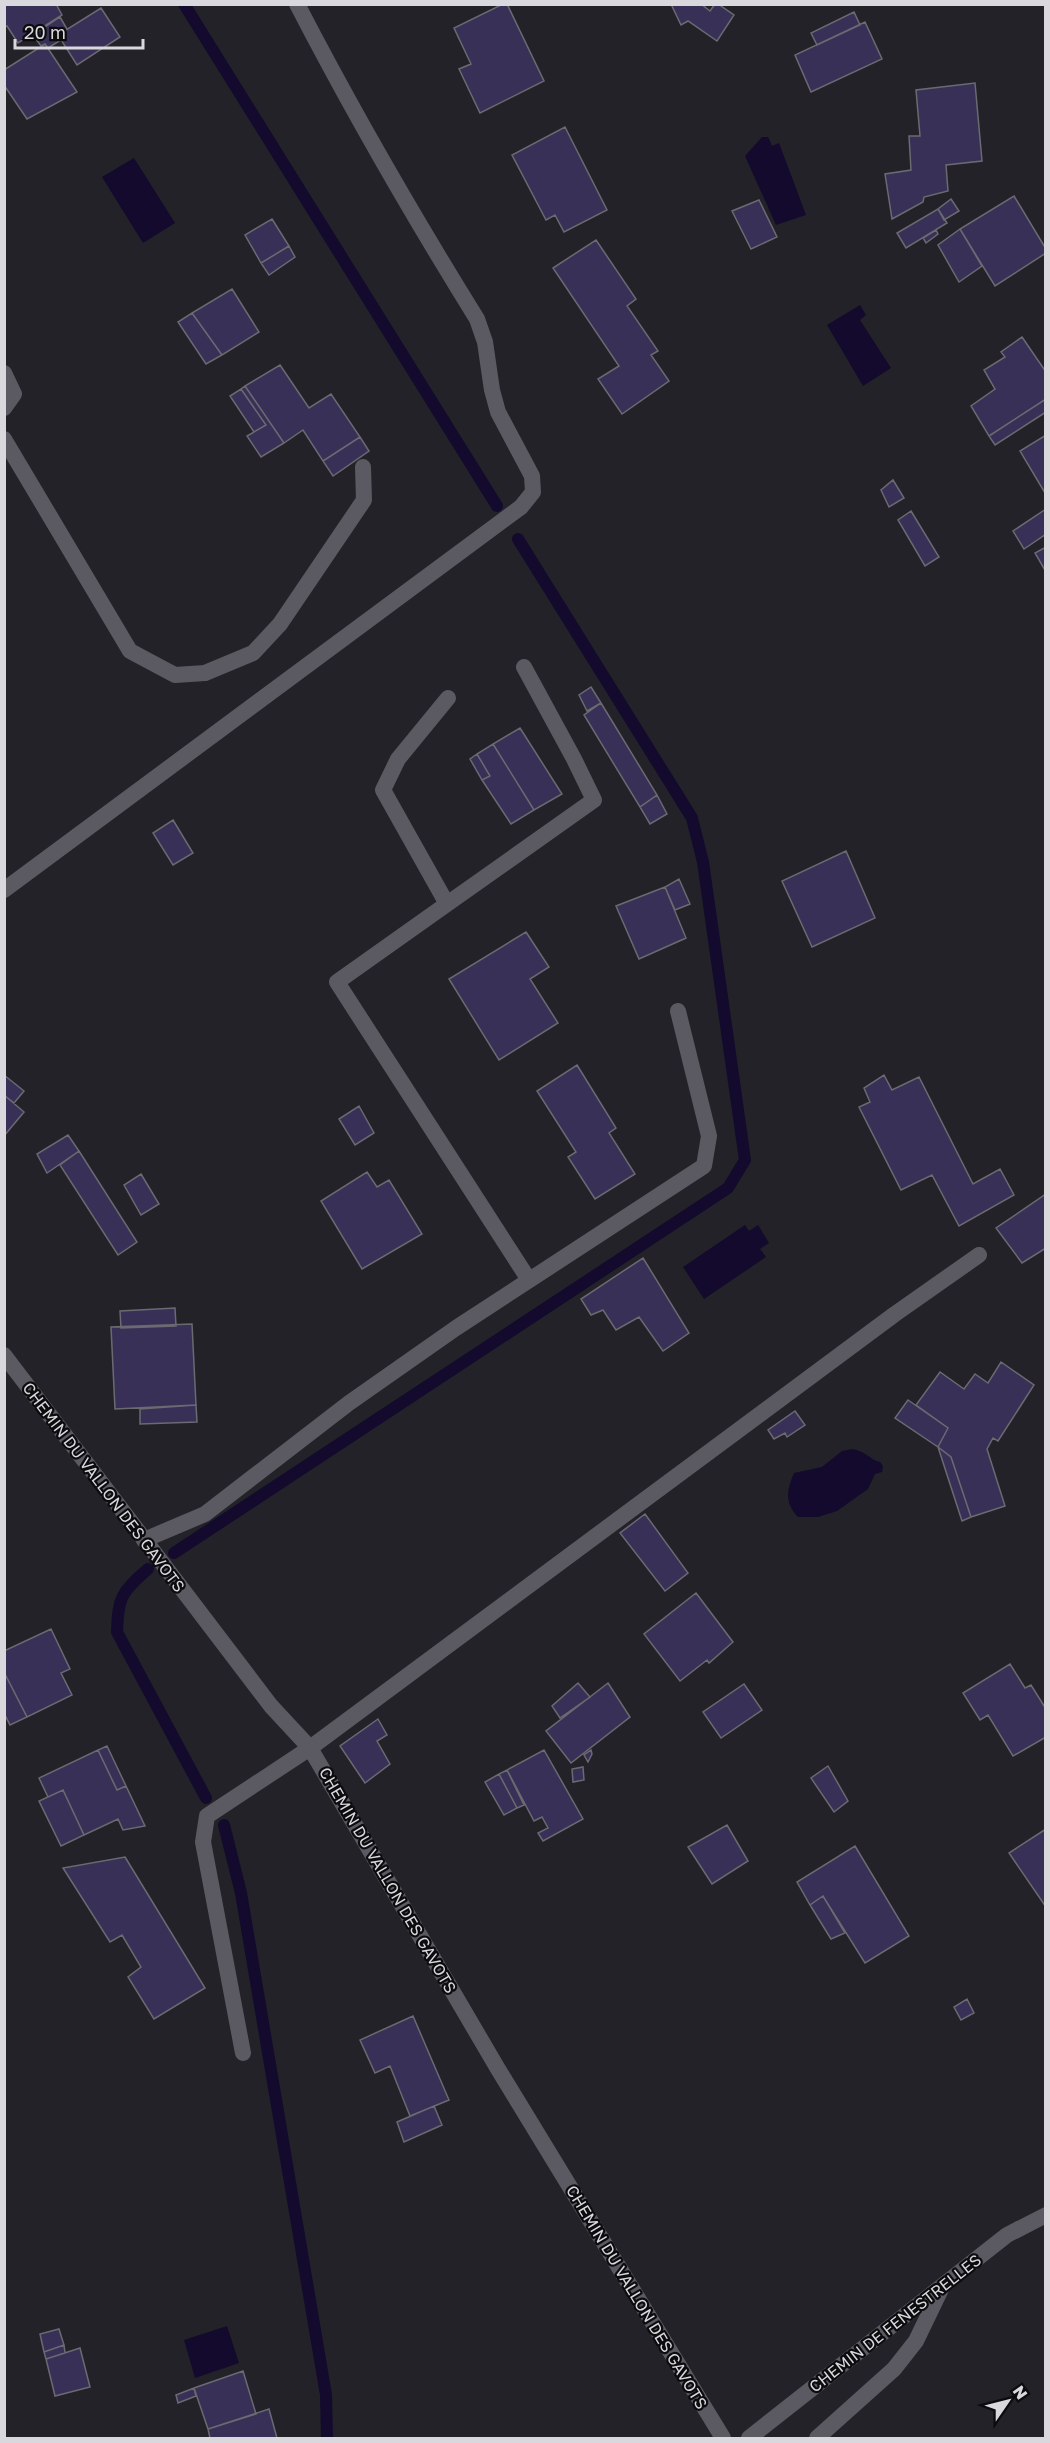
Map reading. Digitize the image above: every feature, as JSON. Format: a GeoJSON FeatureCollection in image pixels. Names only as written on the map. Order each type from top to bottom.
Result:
{"type":"FeatureCollection","features":[{"type":"Feature","properties":{"kind":"street"},"geometry":{"type":"LineString","coordinates":[[4,890],[521,507],[532,492],[532,476],[498,412],[492,390],[485,342],[477,319],[401,196],[297,4]]}},
{"type":"Feature","properties":{"kind":"street"},"geometry":{"type":"LineString","coordinates":[[4,373],[14,394],[4,408]]}},
{"type":"Feature","properties":{"kind":"street"},"geometry":{"type":"LineString","coordinates":[[4,439],[130,651],[175,675],[204,673],[253,653],[280,624],[364,500],[363,467]]}},
{"type":"Feature","properties":{"kind":"street"},"geometry":{"type":"LineString","coordinates":[[524,668],[594,800],[337,982],[529,1280]]}},
{"type":"Feature","properties":{"kind":"street"},"geometry":{"type":"LineString","coordinates":[[447,904],[383,790],[398,759],[448,698]]}},
{"type":"Feature","properties":{"kind":"street"},"geometry":{"type":"LineString","coordinates":[[144,1540],[205,1514],[349,1403],[529,1280],[704,1166],[709,1136],[678,1011]]}},
{"type":"Feature","properties":{"kind":"street"},"geometry":{"type":"LineString","coordinates":[[243,2054],[203,1842],[207,1816],[310,1748],[885,1321],[979,1255]]}},
{"type":"Feature","properties":{"kind":"street","name":"CHEMIN DU VALLON DES GAVOTS"},"geometry":{"type":"LineString","coordinates":[[4,1355],[271,1706],[310,1748],[504,2079],[723,2439]]}},
{"type":"Feature","properties":{"kind":"street","name":"CHEMIN DE FENESTRELLES"},"geometry":{"type":"LineString","coordinates":[[749,2439],[1007,2235],[1046,2215]]}},
{"type":"Feature","properties":{"kind":"street"},"geometry":{"type":"LineString","coordinates":[[817,2439],[894,2369],[916,2341],[942,2287]]}},
{"type":"Feature","properties":{"kind":"shaded area"},"geometry":{"type":"Polygon","coordinates":[[[762,137],[768,137],[772,146],[779,143],[806,215],[776,225],[745,156],[762,137]]]}},
{"type":"Feature","properties":{"kind":"shaded area"},"geometry":{"type":"Polygon","coordinates":[[[134,158],[175,223],[143,243],[102,177],[134,158]]]}},
{"type":"Feature","properties":{"kind":"shaded area"},"geometry":{"type":"Polygon","coordinates":[[[860,305],[866,315],[860,320],[891,368],[863,386],[827,325],[860,305]]]}},
{"type":"Feature","properties":{"kind":"shaded area"},"geometry":{"type":"Polygon","coordinates":[[[745,1225],[749,1231],[758,1225],[769,1243],[760,1249],[766,1257],[704,1299],[683,1267],[745,1225]]]}},
{"type":"Feature","properties":{"kind":"shaded area"},"geometry":{"type":"Polygon","coordinates":[[[852,1449],[880,1462],[883,1466],[882,1472],[875,1474],[868,1489],[837,1511],[818,1517],[798,1517],[790,1506],[788,1496],[794,1473],[822,1467],[842,1451],[852,1449]]]}},
{"type":"Feature","properties":{"kind":"shaded area"},"geometry":{"type":"Polygon","coordinates":[[[227,2326],[239,2363],[195,2378],[184,2340],[227,2326]]]}},
{"type":"Feature","properties":{"kind":"building"},"geometry":{"type":"Polygon","coordinates":[[[4,4],[56,4],[62,15],[18,43],[7,26],[4,27],[4,4]]]}},
{"type":"Feature","properties":{"kind":"building"},"geometry":{"type":"Polygon","coordinates":[[[507,4],[544,81],[480,113],[459,69],[471,64],[454,28],[507,4]]]}},
{"type":"Feature","properties":{"kind":"building"},"geometry":{"type":"Polygon","coordinates":[[[671,4],[701,4],[710,11],[715,4],[718,4],[734,15],[717,41],[688,21],[681,25],[671,4]]]}},
{"type":"Feature","properties":{"kind":"building"},"geometry":{"type":"Polygon","coordinates":[[[101,8],[120,37],[77,65],[58,35],[101,8]]]}},
{"type":"Feature","properties":{"kind":"building"},"geometry":{"type":"Polygon","coordinates":[[[854,12],[860,25],[817,45],[811,33],[854,12]]]}},
{"type":"Feature","properties":{"kind":"building"},"geometry":{"type":"Polygon","coordinates":[[[60,17],[67,29],[58,35],[61,40],[48,48],[45,44],[41,46],[33,35],[60,17]]]}},
{"type":"Feature","properties":{"kind":"building"},"geometry":{"type":"Polygon","coordinates":[[[865,22],[882,59],[811,92],[795,55],[865,22]]]}},
{"type":"Feature","properties":{"kind":"building"},"geometry":{"type":"Polygon","coordinates":[[[45,44],[77,92],[27,119],[4,85],[4,70],[45,44]]]}},
{"type":"Feature","properties":{"kind":"building"},"geometry":{"type":"Polygon","coordinates":[[[975,83],[982,161],[946,165],[948,191],[924,197],[923,202],[892,219],[885,174],[911,170],[909,136],[920,136],[916,90],[975,83]]]}},
{"type":"Feature","properties":{"kind":"building"},"geometry":{"type":"Polygon","coordinates":[[[565,127],[607,210],[564,232],[555,215],[546,220],[512,155],[565,127]]]}},
{"type":"Feature","properties":{"kind":"building"},"geometry":{"type":"Polygon","coordinates":[[[1014,196],[1046,249],[1046,253],[995,286],[960,229],[1014,196]]]}},
{"type":"Feature","properties":{"kind":"building"},"geometry":{"type":"Polygon","coordinates":[[[951,199],[959,211],[944,220],[938,209],[951,199]]]}},
{"type":"Feature","properties":{"kind":"building"},"geometry":{"type":"Polygon","coordinates":[[[759,200],[777,237],[751,249],[732,211],[759,200]]]}},
{"type":"Feature","properties":{"kind":"building"},"geometry":{"type":"Polygon","coordinates":[[[938,209],[947,223],[906,248],[897,233],[938,209]]]}},
{"type":"Feature","properties":{"kind":"building"},"geometry":{"type":"Polygon","coordinates":[[[272,219],[289,246],[261,263],[245,235],[272,219]]]}},
{"type":"Feature","properties":{"kind":"building"},"geometry":{"type":"Polygon","coordinates":[[[960,229],[982,266],[959,282],[938,245],[960,229]]]}},
{"type":"Feature","properties":{"kind":"building"},"geometry":{"type":"Polygon","coordinates":[[[936,230],[938,234],[926,243],[923,238],[936,230]]]}},
{"type":"Feature","properties":{"kind":"building"},"geometry":{"type":"Polygon","coordinates":[[[596,240],[636,299],[627,306],[658,351],[651,355],[669,381],[622,414],[598,379],[619,366],[553,268],[596,240]]]}},
{"type":"Feature","properties":{"kind":"building"},"geometry":{"type":"Polygon","coordinates":[[[289,246],[295,257],[269,275],[261,263],[289,246]]]}},
{"type":"Feature","properties":{"kind":"building"},"geometry":{"type":"Polygon","coordinates":[[[232,289],[259,332],[222,355],[192,313],[232,289]]]}},
{"type":"Feature","properties":{"kind":"building"},"geometry":{"type":"Polygon","coordinates":[[[192,313],[222,355],[206,364],[178,322],[192,313]]]}},
{"type":"Feature","properties":{"kind":"building"},"geometry":{"type":"Polygon","coordinates":[[[1022,337],[1046,372],[1046,399],[989,436],[971,406],[995,389],[984,370],[1005,357],[1001,352],[1022,337]]]}},
{"type":"Feature","properties":{"kind":"building"},"geometry":{"type":"Polygon","coordinates":[[[280,365],[309,408],[331,394],[360,437],[323,461],[303,430],[284,443],[245,386],[280,365]]]}},
{"type":"Feature","properties":{"kind":"building"},"geometry":{"type":"Polygon","coordinates":[[[245,386],[284,443],[261,457],[247,436],[266,425],[241,389],[245,386]]]}},
{"type":"Feature","properties":{"kind":"building"},"geometry":{"type":"Polygon","coordinates":[[[241,389],[266,425],[254,432],[230,396],[241,389]]]}},
{"type":"Feature","properties":{"kind":"building"},"geometry":{"type":"Polygon","coordinates":[[[1046,399],[1046,412],[995,445],[989,436],[1046,399]]]}},
{"type":"Feature","properties":{"kind":"building"},"geometry":{"type":"Polygon","coordinates":[[[1046,435],[1046,493],[1045,493],[1020,451],[1046,435]]]}},
{"type":"Feature","properties":{"kind":"building"},"geometry":{"type":"Polygon","coordinates":[[[360,437],[369,451],[333,476],[323,461],[360,437]]]}},
{"type":"Feature","properties":{"kind":"building"},"geometry":{"type":"Polygon","coordinates":[[[893,480],[904,498],[889,507],[881,490],[893,480]]]}},
{"type":"Feature","properties":{"kind":"building"},"geometry":{"type":"Polygon","coordinates":[[[1046,509],[1046,534],[1024,549],[1013,531],[1046,509]]]}},
{"type":"Feature","properties":{"kind":"building"},"geometry":{"type":"Polygon","coordinates":[[[911,511],[939,557],[925,566],[898,520],[911,511]]]}},
{"type":"Feature","properties":{"kind":"building"},"geometry":{"type":"Polygon","coordinates":[[[1046,547],[1046,572],[1035,553],[1046,547]]]}},
{"type":"Feature","properties":{"kind":"building"},"geometry":{"type":"Polygon","coordinates":[[[591,687],[601,703],[587,711],[579,695],[591,687]]]}},
{"type":"Feature","properties":{"kind":"building"},"geometry":{"type":"Polygon","coordinates":[[[601,703],[657,795],[640,807],[584,715],[601,703]]]}},
{"type":"Feature","properties":{"kind":"building"},"geometry":{"type":"Polygon","coordinates":[[[520,728],[562,794],[534,810],[493,744],[520,728]]]}},
{"type":"Feature","properties":{"kind":"building"},"geometry":{"type":"Polygon","coordinates":[[[493,744],[534,810],[511,824],[482,780],[490,776],[477,754],[493,744]]]}},
{"type":"Feature","properties":{"kind":"building"},"geometry":{"type":"Polygon","coordinates":[[[477,754],[490,776],[482,780],[470,759],[477,754]]]}},
{"type":"Feature","properties":{"kind":"building"},"geometry":{"type":"Polygon","coordinates":[[[657,795],[667,814],[650,824],[640,807],[657,795]]]}},
{"type":"Feature","properties":{"kind":"building"},"geometry":{"type":"Polygon","coordinates":[[[173,820],[193,853],[173,865],[153,833],[173,820]]]}},
{"type":"Feature","properties":{"kind":"building"},"geometry":{"type":"Polygon","coordinates":[[[846,851],[875,918],[812,947],[782,881],[846,851]]]}},
{"type":"Feature","properties":{"kind":"building"},"geometry":{"type":"Polygon","coordinates":[[[679,879],[690,904],[675,910],[665,887],[679,879]]]}},
{"type":"Feature","properties":{"kind":"building"},"geometry":{"type":"Polygon","coordinates":[[[665,887],[686,938],[639,959],[616,906],[665,887]]]}},
{"type":"Feature","properties":{"kind":"building"},"geometry":{"type":"Polygon","coordinates":[[[526,932],[549,967],[530,979],[558,1023],[499,1060],[449,979],[526,932]]]}},
{"type":"Feature","properties":{"kind":"building"},"geometry":{"type":"Polygon","coordinates":[[[577,1065],[616,1128],[609,1133],[635,1174],[595,1199],[568,1157],[576,1152],[537,1091],[577,1065]]]}},
{"type":"Feature","properties":{"kind":"building"},"geometry":{"type":"Polygon","coordinates":[[[4,1075],[24,1091],[14,1103],[4,1095],[4,1075]]]}},
{"type":"Feature","properties":{"kind":"building"},"geometry":{"type":"Polygon","coordinates":[[[884,1075],[892,1090],[919,1077],[973,1184],[1000,1169],[1014,1195],[959,1226],[932,1175],[901,1190],[859,1107],[870,1102],[864,1088],[884,1075]]]}},
{"type":"Feature","properties":{"kind":"building"},"geometry":{"type":"Polygon","coordinates":[[[4,1095],[24,1112],[4,1136],[4,1095]]]}},
{"type":"Feature","properties":{"kind":"building"},"geometry":{"type":"Polygon","coordinates":[[[359,1106],[374,1133],[355,1145],[339,1119],[359,1106]]]}},
{"type":"Feature","properties":{"kind":"building"},"geometry":{"type":"Polygon","coordinates":[[[68,1135],[79,1151],[47,1173],[37,1154],[68,1135]]]}},
{"type":"Feature","properties":{"kind":"building"},"geometry":{"type":"Polygon","coordinates":[[[79,1151],[137,1242],[118,1255],[60,1165],[79,1151]]]}},
{"type":"Feature","properties":{"kind":"building"},"geometry":{"type":"Polygon","coordinates":[[[367,1172],[377,1187],[389,1180],[422,1234],[362,1269],[321,1201],[367,1172]]]}},
{"type":"Feature","properties":{"kind":"building"},"geometry":{"type":"Polygon","coordinates":[[[141,1174],[159,1204],[141,1215],[124,1185],[141,1174]]]}},
{"type":"Feature","properties":{"kind":"building"},"geometry":{"type":"Polygon","coordinates":[[[1046,1194],[1046,1248],[1022,1263],[996,1228],[1046,1194]]]}},
{"type":"Feature","properties":{"kind":"building"},"geometry":{"type":"Polygon","coordinates":[[[643,1258],[689,1333],[663,1351],[639,1317],[616,1330],[603,1310],[591,1315],[581,1299],[643,1258]]]}},
{"type":"Feature","properties":{"kind":"building"},"geometry":{"type":"Polygon","coordinates":[[[175,1308],[176,1326],[121,1328],[120,1311],[175,1308]]]}},
{"type":"Feature","properties":{"kind":"building"},"geometry":{"type":"Polygon","coordinates":[[[192,1324],[196,1405],[115,1409],[111,1327],[192,1324]]]}},
{"type":"Feature","properties":{"kind":"building"},"geometry":{"type":"Polygon","coordinates":[[[1001,1362],[1034,1385],[998,1441],[993,1438],[987,1449],[1005,1506],[971,1517],[951,1457],[938,1447],[948,1428],[916,1405],[940,1372],[964,1389],[975,1374],[988,1383],[1001,1362]]]}},
{"type":"Feature","properties":{"kind":"building"},"geometry":{"type":"Polygon","coordinates":[[[908,1400],[948,1428],[938,1447],[895,1418],[908,1400]]]}},
{"type":"Feature","properties":{"kind":"building"},"geometry":{"type":"Polygon","coordinates":[[[196,1405],[197,1422],[140,1424],[140,1409],[196,1405]]]}},
{"type":"Feature","properties":{"kind":"building"},"geometry":{"type":"Polygon","coordinates":[[[795,1411],[805,1425],[787,1437],[785,1433],[774,1439],[768,1430],[795,1411]]]}},
{"type":"Feature","properties":{"kind":"building"},"geometry":{"type":"Polygon","coordinates":[[[938,1447],[951,1457],[971,1517],[962,1521],[938,1447]]]}},
{"type":"Feature","properties":{"kind":"building"},"geometry":{"type":"Polygon","coordinates":[[[645,1514],[688,1573],[665,1591],[620,1533],[645,1514]]]}},
{"type":"Feature","properties":{"kind":"building"},"geometry":{"type":"Polygon","coordinates":[[[696,1593],[733,1642],[709,1663],[707,1660],[680,1681],[644,1634],[696,1593]]]}},
{"type":"Feature","properties":{"kind":"building"},"geometry":{"type":"Polygon","coordinates":[[[51,1629],[70,1669],[61,1673],[72,1695],[27,1717],[4,1672],[4,1651],[51,1629]]]}},
{"type":"Feature","properties":{"kind":"building"},"geometry":{"type":"Polygon","coordinates":[[[1010,1664],[1025,1688],[1031,1685],[1046,1709],[1046,1737],[1013,1756],[988,1715],[980,1720],[963,1693],[1010,1664]]]}},
{"type":"Feature","properties":{"kind":"building"},"geometry":{"type":"Polygon","coordinates":[[[4,1672],[27,1717],[10,1725],[4,1713],[4,1672]]]}},
{"type":"Feature","properties":{"kind":"building"},"geometry":{"type":"Polygon","coordinates":[[[578,1683],[590,1697],[560,1718],[552,1706],[578,1683]]]}},
{"type":"Feature","properties":{"kind":"building"},"geometry":{"type":"Polygon","coordinates":[[[608,1683],[630,1717],[571,1763],[546,1731],[608,1683]]]}},
{"type":"Feature","properties":{"kind":"building"},"geometry":{"type":"Polygon","coordinates":[[[744,1684],[762,1710],[721,1738],[703,1712],[744,1684]]]}},
{"type":"Feature","properties":{"kind":"building"},"geometry":{"type":"Polygon","coordinates":[[[378,1719],[387,1735],[377,1741],[390,1764],[365,1783],[340,1746],[378,1719]]]}},
{"type":"Feature","properties":{"kind":"building"},"geometry":{"type":"Polygon","coordinates":[[[107,1746],[126,1786],[117,1790],[98,1750],[107,1746]]]}},
{"type":"Feature","properties":{"kind":"building"},"geometry":{"type":"Polygon","coordinates":[[[98,1750],[117,1790],[126,1786],[145,1826],[123,1830],[118,1819],[84,1835],[63,1790],[48,1797],[39,1778],[98,1750]]]}},
{"type":"Feature","properties":{"kind":"building"},"geometry":{"type":"Polygon","coordinates":[[[544,1750],[583,1819],[543,1841],[538,1833],[548,1828],[542,1817],[534,1821],[507,1770],[544,1750]]]}},
{"type":"Feature","properties":{"kind":"building"},"geometry":{"type":"Polygon","coordinates":[[[591,1750],[592,1754],[588,1762],[584,1755],[591,1750]]]}},
{"type":"Feature","properties":{"kind":"building"},"geometry":{"type":"Polygon","coordinates":[[[828,1766],[848,1801],[834,1812],[811,1778],[828,1766]]]}},
{"type":"Feature","properties":{"kind":"building"},"geometry":{"type":"Polygon","coordinates":[[[583,1767],[584,1780],[573,1782],[572,1769],[583,1767]]]}},
{"type":"Feature","properties":{"kind":"building"},"geometry":{"type":"Polygon","coordinates":[[[507,1770],[524,1805],[517,1808],[499,1774],[507,1770]]]}},
{"type":"Feature","properties":{"kind":"building"},"geometry":{"type":"Polygon","coordinates":[[[499,1774],[517,1808],[504,1815],[485,1782],[499,1774]]]}},
{"type":"Feature","properties":{"kind":"building"},"geometry":{"type":"Polygon","coordinates":[[[63,1790],[84,1835],[61,1846],[39,1801],[63,1790]]]}},
{"type":"Feature","properties":{"kind":"building"},"geometry":{"type":"Polygon","coordinates":[[[727,1825],[748,1861],[712,1884],[688,1847],[727,1825]]]}},
{"type":"Feature","properties":{"kind":"building"},"geometry":{"type":"Polygon","coordinates":[[[1046,1829],[1046,1907],[1009,1853],[1046,1829]]]}},
{"type":"Feature","properties":{"kind":"building"},"geometry":{"type":"Polygon","coordinates":[[[855,1846],[909,1936],[865,1963],[823,1896],[810,1905],[797,1882],[855,1846]]]}},
{"type":"Feature","properties":{"kind":"building"},"geometry":{"type":"Polygon","coordinates":[[[125,1857],[205,1988],[154,2019],[128,1977],[141,1967],[122,1935],[110,1942],[63,1868],[125,1857]]]}},
{"type":"Feature","properties":{"kind":"building"},"geometry":{"type":"Polygon","coordinates":[[[823,1896],[845,1933],[831,1939],[810,1905],[823,1896]]]}},
{"type":"Feature","properties":{"kind":"building"},"geometry":{"type":"Polygon","coordinates":[[[967,1999],[974,2013],[961,2020],[954,2007],[967,1999]]]}},
{"type":"Feature","properties":{"kind":"building"},"geometry":{"type":"Polygon","coordinates":[[[413,2016],[449,2100],[410,2116],[390,2066],[375,2073],[360,2040],[413,2016]]]}},
{"type":"Feature","properties":{"kind":"building"},"geometry":{"type":"Polygon","coordinates":[[[434,2106],[442,2125],[404,2142],[397,2122],[434,2106]]]}},
{"type":"Feature","properties":{"kind":"building"},"geometry":{"type":"Polygon","coordinates":[[[59,2329],[64,2345],[44,2352],[40,2334],[59,2329]]]}},
{"type":"Feature","properties":{"kind":"building"},"geometry":{"type":"Polygon","coordinates":[[[64,2345],[65,2353],[46,2359],[44,2352],[64,2345]]]}},
{"type":"Feature","properties":{"kind":"building"},"geometry":{"type":"Polygon","coordinates":[[[80,2348],[90,2387],[55,2396],[46,2359],[80,2348]]]}},
{"type":"Feature","properties":{"kind":"building"},"geometry":{"type":"Polygon","coordinates":[[[243,2371],[256,2414],[208,2429],[194,2388],[243,2371]]]}},
{"type":"Feature","properties":{"kind":"building"},"geometry":{"type":"Polygon","coordinates":[[[194,2388],[196,2396],[178,2403],[176,2395],[194,2388]]]}},
{"type":"Feature","properties":{"kind":"building"},"geometry":{"type":"Polygon","coordinates":[[[269,2409],[277,2438],[210,2438],[208,2429],[269,2409]]]}},
{"type":"Feature","properties":{"kind":"waterway"},"geometry":{"type":"LineString","coordinates":[[184,4],[497,506]]}},
{"type":"Feature","properties":{"kind":"waterway"},"geometry":{"type":"LineString","coordinates":[[174,1553],[728,1188],[745,1160],[703,862],[692,818],[518,539]]}},
{"type":"Feature","properties":{"kind":"waterway"},"geometry":{"type":"LineString","coordinates":[[148,1569],[123,1596],[118,1611],[117,1632],[206,1798]]}},
{"type":"Feature","properties":{"kind":"waterway"},"geometry":{"type":"LineString","coordinates":[[224,1825],[241,1893],[326,2395],[327,2438]]}}]}
